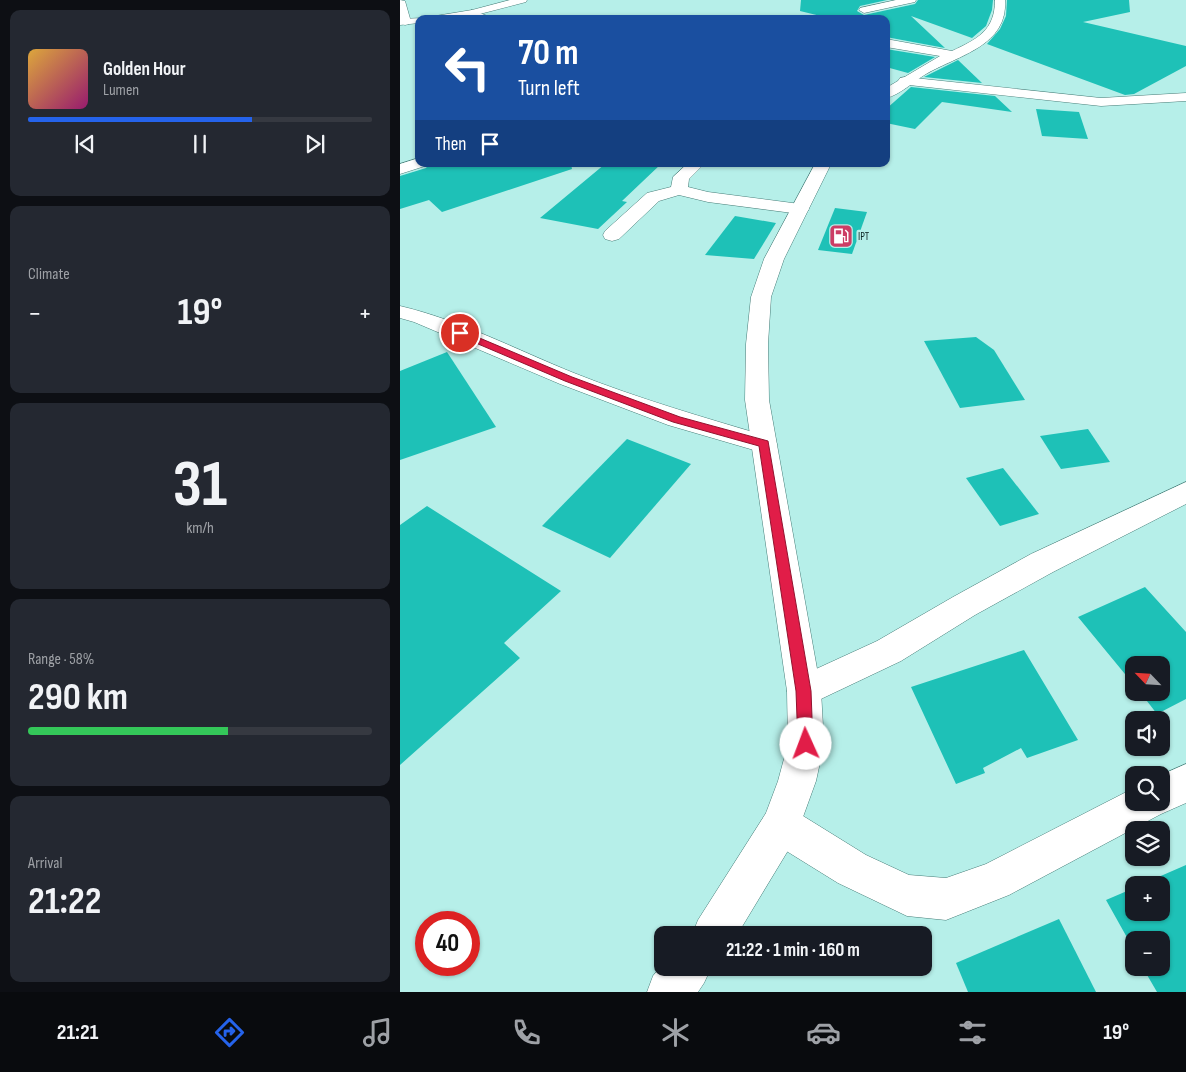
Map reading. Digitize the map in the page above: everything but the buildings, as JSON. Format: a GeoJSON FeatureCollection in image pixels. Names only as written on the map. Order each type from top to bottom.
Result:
{"type":"FeatureCollection","features":[{"type":"Feature","properties":{"kind":"street"},"geometry":{"type":"LineString","coordinates":[[457,15],[522,0]]}},
{"type":"Feature","properties":{"kind":"street"},"geometry":{"type":"LineString","coordinates":[[864,10],[911,0]]}},
{"type":"Feature","properties":{"kind":"street"},"geometry":{"type":"LineString","coordinates":[[400,2],[403,22]]}},
{"type":"Feature","properties":{"kind":"street"},"geometry":{"type":"LineString","coordinates":[[890,91],[905,81],[978,43],[989,35],[999,22],[997,3]]}},
{"type":"Feature","properties":{"kind":"street"},"geometry":{"type":"LineString","coordinates":[[472,13],[477,15]]}},
{"type":"Feature","properties":{"kind":"street"},"geometry":{"type":"LineString","coordinates":[[890,44],[953,55]]}},
{"type":"Feature","properties":{"kind":"street"},"geometry":{"type":"LineString","coordinates":[[905,81],[1101,102],[1186,97]]}},
{"type":"Feature","properties":{"kind":"street"},"geometry":{"type":"LineString","coordinates":[[400,169],[415,164]]}},
{"type":"Feature","properties":{"kind":"street"},"geometry":{"type":"LineString","coordinates":[[678,190],[681,177],[693,167]]}},
{"type":"Feature","properties":{"kind":"street"},"geometry":{"type":"LineString","coordinates":[[719,926],[781,825],[797,781],[806,744],[804,691],[757,400],[757,344],[761,297],[774,259],[821,167]]}},
{"type":"Feature","properties":{"kind":"street"},"geometry":{"type":"LineString","coordinates":[[612,235],[653,197],[678,190],[708,197],[800,209]]}},
{"type":"Feature","properties":{"kind":"street"},"geometry":{"type":"LineString","coordinates":[[400,312],[421,317],[568,379],[676,419],[764,444]]}},
{"type":"Feature","properties":{"kind":"street"},"geometry":{"type":"LineString","coordinates":[[804,691],[889,651],[964,606],[1042,563],[1186,492]]}},
{"type":"Feature","properties":{"kind":"street"},"geometry":{"type":"LineString","coordinates":[[1170,791],[1186,783]]}},
{"type":"Feature","properties":{"kind":"street"},"geometry":{"type":"LineString","coordinates":[[781,825],[852,869],[907,895],[946,899],[995,881],[1130,811]]}},
{"type":"Feature","properties":{"kind":"street"},"geometry":{"type":"LineString","coordinates":[[669,992],[682,976]]}},
{"type":"Feature","properties":{"kind":"place","name":"IPT"},"geometry":{"type":"Point","coordinates":[841,236]}},
{"type":"Feature","properties":{"kind":"route"},"geometry":{"type":"LineString","coordinates":[[460,333],[568,379],[676,419],[764,444],[804,691],[806,744]]}}]}
